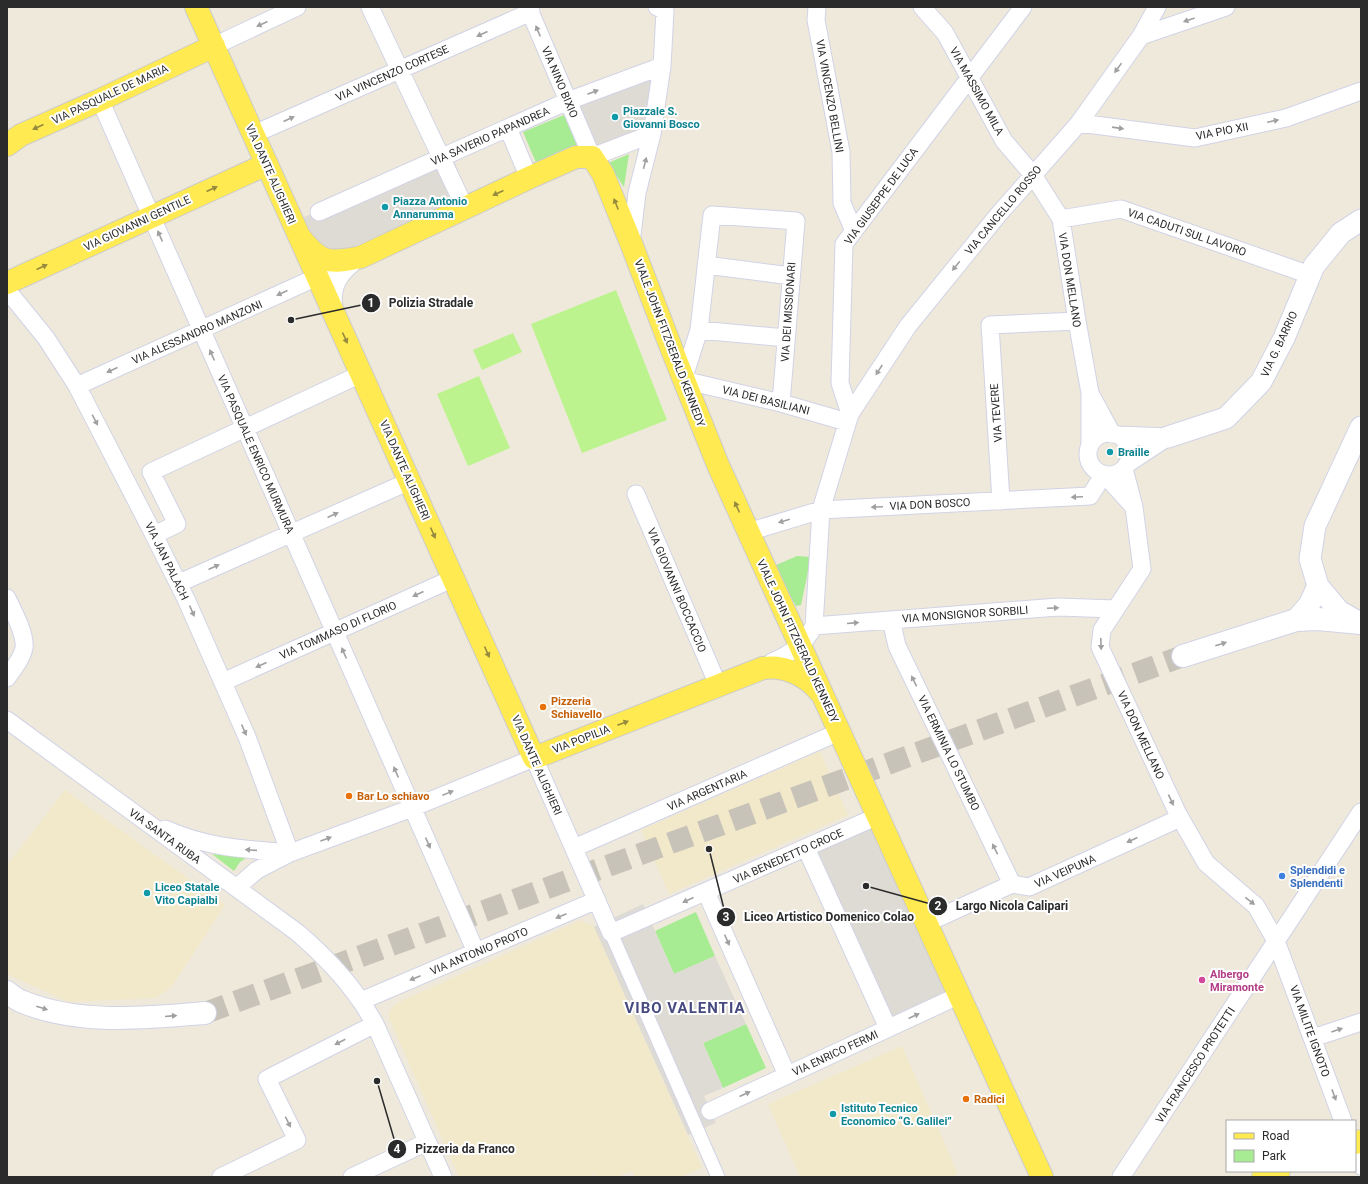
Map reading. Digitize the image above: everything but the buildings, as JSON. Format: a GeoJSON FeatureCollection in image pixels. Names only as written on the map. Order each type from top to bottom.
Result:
{"type":"FeatureCollection","features":[{"type":"Feature","properties":{"kind":"main road","name":"VIA DANTE ALIGHIERI"},"geometry":{"type":"LineString","coordinates":[[196,7],[534,758]]}},
{"type":"Feature","properties":{"kind":"main road","name":"VIA PASQUALE DE MARIA"},"geometry":{"type":"LineString","coordinates":[[7,145],[21,135],[100,100],[214,46]]}},
{"type":"Feature","properties":{"kind":"main road"},"geometry":{"type":"LineString","coordinates":[[299,236],[313,252],[326,260],[344,261],[361,257],[531,177],[576,158],[592,157]]}},
{"type":"Feature","properties":{"kind":"main road","name":"VIALE JOHN FITZGERALD KENNEDY"},"geometry":{"type":"LineString","coordinates":[[592,157],[603,174],[632,243],[683,380],[718,465],[1042,1177]]}},
{"type":"Feature","properties":{"kind":"main road","name":"VIA GIOVANNI GENTILE"},"geometry":{"type":"LineString","coordinates":[[7,283],[267,164]]}},
{"type":"Feature","properties":{"kind":"main road"},"geometry":{"type":"LineString","coordinates":[[1184,656],[1296,620],[1318,619],[1361,623]]}},
{"type":"Feature","properties":{"kind":"main road","name":"VIA POPILIA"},"geometry":{"type":"LineString","coordinates":[[534,758],[768,665],[785,669],[796,674],[813,685],[822,696]]}},
{"type":"Feature","properties":{"kind":"main road"},"geometry":{"type":"LineString","coordinates":[[7,992],[22,1002],[56,1012],[108,1019],[205,1013]]}},
{"type":"Feature","properties":{"kind":"main road"},"geometry":{"type":"LineString","coordinates":[[1263,1177],[1276,1172]]}},
{"type":"Feature","properties":{"kind":"street"},"geometry":{"type":"LineString","coordinates":[[214,46],[297,7]]}},
{"type":"Feature","properties":{"kind":"street"},"geometry":{"type":"LineString","coordinates":[[370,7],[465,208]]}},
{"type":"Feature","properties":{"kind":"street"},"geometry":{"type":"LineString","coordinates":[[632,243],[637,193],[652,134],[662,66],[664,11],[658,7]]}},
{"type":"Feature","properties":{"kind":"street","name":"VIA VINCENZO BELLINI"},"geometry":{"type":"LineString","coordinates":[[817,7],[816,20],[841,152],[842,204],[854,231]]}},
{"type":"Feature","properties":{"kind":"street","name":"VIA MASSIMO MILA"},"geometry":{"type":"LineString","coordinates":[[922,7],[945,33],[1004,141],[1033,176]]}},
{"type":"Feature","properties":{"kind":"street","name":"VIA GIUSEPPE DE LUCA"},"geometry":{"type":"LineString","coordinates":[[849,418],[840,383],[844,244],[1023,7]]}},
{"type":"Feature","properties":{"kind":"street","name":"VIA CANCELLO ROSSO"},"geometry":{"type":"LineString","coordinates":[[849,418],[908,326],[998,215],[1079,123],[1141,36],[1157,7]]}},
{"type":"Feature","properties":{"kind":"street"},"geometry":{"type":"LineString","coordinates":[[1141,36],[1226,7]]}},
{"type":"Feature","properties":{"kind":"street","name":"VIA VINCENZO CORTESE"},"geometry":{"type":"LineString","coordinates":[[254,134],[400,70],[530,10]]}},
{"type":"Feature","properties":{"kind":"street","name":"VIA NINO BIXIO"},"geometry":{"type":"LineString","coordinates":[[530,10],[592,157]]}},
{"type":"Feature","properties":{"kind":"street","name":"VIA SAVERIO PAPANDREA"},"geometry":{"type":"LineString","coordinates":[[319,212],[568,101],[662,66]]}},
{"type":"Feature","properties":{"kind":"street","name":"VIA PIO XII"},"geometry":{"type":"LineString","coordinates":[[1079,123],[1195,138],[1286,118],[1361,91]]}},
{"type":"Feature","properties":{"kind":"street","name":"VIA PASQUALE ENRICO MURMURA"},"geometry":{"type":"LineString","coordinates":[[100,100],[476,952]]}},
{"type":"Feature","properties":{"kind":"street"},"geometry":{"type":"LineString","coordinates":[[508,128],[531,177]]}},
{"type":"Feature","properties":{"kind":"street"},"geometry":{"type":"LineString","coordinates":[[592,157],[652,134]]}},
{"type":"Feature","properties":{"kind":"street","name":"VIA DON MELLANO"},"geometry":{"type":"LineString","coordinates":[[1033,176],[1061,219],[1090,393]]}},
{"type":"Feature","properties":{"kind":"street","name":"VIA CADUTI SUL LAVORO"},"geometry":{"type":"LineString","coordinates":[[1061,219],[1121,209],[1310,275]]}},
{"type":"Feature","properties":{"kind":"street","name":"VIA DEI MISSIONARI"},"geometry":{"type":"LineString","coordinates":[[706,265],[712,215],[796,220],[781,403]]}},
{"type":"Feature","properties":{"kind":"street","name":"VIA G. BARRIO"},"geometry":{"type":"LineString","coordinates":[[1168,437],[1226,418],[1261,382],[1284,338],[1314,266],[1340,233],[1361,220]]}},
{"type":"Feature","properties":{"kind":"street"},"geometry":{"type":"LineString","coordinates":[[334,314],[332,300],[335,284],[346,269],[361,257]]}},
{"type":"Feature","properties":{"kind":"street","name":"VIA ALESSANDRO MANZONI"},"geometry":{"type":"LineString","coordinates":[[77,386],[361,257]]}},
{"type":"Feature","properties":{"kind":"street"},"geometry":{"type":"LineString","coordinates":[[683,380],[699,330],[706,265],[791,276]]}},
{"type":"Feature","properties":{"kind":"street","name":"VIA JAN PALACH"},"geometry":{"type":"LineString","coordinates":[[7,290],[46,338],[77,386],[179,583],[248,737],[290,853]]}},
{"type":"Feature","properties":{"kind":"street","name":"VIA TEVERE"},"geometry":{"type":"LineString","coordinates":[[1001,501],[990,325],[1077,321]]}},
{"type":"Feature","properties":{"kind":"street"},"geometry":{"type":"LineString","coordinates":[[699,330],[786,338]]}},
{"type":"Feature","properties":{"kind":"street"},"geometry":{"type":"LineString","coordinates":[[154,534],[177,524],[151,472],[362,374]]}},
{"type":"Feature","properties":{"kind":"street","name":"VIA DEI BASILIANI"},"geometry":{"type":"LineString","coordinates":[[683,380],[849,418]]}},
{"type":"Feature","properties":{"kind":"street"},"geometry":{"type":"LineString","coordinates":[[1090,393],[1115,434],[1122,438],[1129,447],[1130,453],[1126,466]]}},
{"type":"Feature","properties":{"kind":"street"},"geometry":{"type":"LineString","coordinates":[[1090,393],[1089,458],[1091,464],[1094,468],[1104,474],[1134,506]]}},
{"type":"Feature","properties":{"kind":"street"},"geometry":{"type":"LineString","coordinates":[[768,665],[786,656],[800,646],[808,638],[814,626],[821,510],[849,418]]}},
{"type":"Feature","properties":{"kind":"street"},"geometry":{"type":"LineString","coordinates":[[1361,427],[1315,526],[1310,559],[1318,586],[1339,611],[1361,623]]}},
{"type":"Feature","properties":{"kind":"street"},"geometry":{"type":"LineString","coordinates":[[1090,446],[1096,438],[1106,433],[1168,437]]}},
{"type":"Feature","properties":{"kind":"street"},"geometry":{"type":"LineString","coordinates":[[1104,474],[1115,474],[1168,437]]}},
{"type":"Feature","properties":{"kind":"street","name":"VIA DON MELLANO"},"geometry":{"type":"LineString","coordinates":[[1126,466],[1134,506],[1142,569],[1102,630],[1100,647],[1180,818],[1206,863],[1256,906],[1276,941]]}},
{"type":"Feature","properties":{"kind":"street","name":"VIA DON BOSCO"},"geometry":{"type":"LineString","coordinates":[[748,532],[821,510],[1090,496],[1104,474]]}},
{"type":"Feature","properties":{"kind":"street"},"geometry":{"type":"LineString","coordinates":[[179,583],[410,481]]}},
{"type":"Feature","properties":{"kind":"street","name":"VIA GIOVANNI BOCCACCIO"},"geometry":{"type":"LineString","coordinates":[[636,494],[718,685]]}},
{"type":"Feature","properties":{"kind":"street","name":"VIA TOMMASO DI FLORIO"},"geometry":{"type":"LineString","coordinates":[[223,682],[454,578]]}},
{"type":"Feature","properties":{"kind":"street"},"geometry":{"type":"LineString","coordinates":[[1296,620],[1309,605],[1318,586]]}},
{"type":"Feature","properties":{"kind":"street"},"geometry":{"type":"LineString","coordinates":[[7,598],[23,637],[24,648],[19,660],[7,678]]}},
{"type":"Feature","properties":{"kind":"street","name":"VIA MONSIGNOR SORBILI"},"geometry":{"type":"LineString","coordinates":[[814,626],[1058,607],[1116,609]]}},
{"type":"Feature","properties":{"kind":"street"},"geometry":{"type":"LineString","coordinates":[[768,665],[781,651],[786,638],[787,628],[785,613]]}},
{"type":"Feature","properties":{"kind":"street","name":"VIA ERMINIA LO STUMBO"},"geometry":{"type":"LineString","coordinates":[[892,620],[897,646],[1012,884]]}},
{"type":"Feature","properties":{"kind":"street","name":"VIA SANTA RUBA"},"geometry":{"type":"LineString","coordinates":[[7,720],[298,933],[322,954],[361,1001],[375,1024],[443,1177]]}},
{"type":"Feature","properties":{"kind":"street","name":"VIA ARGENTARIA"},"geometry":{"type":"LineString","coordinates":[[574,848],[839,732]]}},
{"type":"Feature","properties":{"kind":"street","name":"VIA POPILIA"},"geometry":{"type":"LineString","coordinates":[[238,889],[249,876],[257,870],[290,853],[412,808],[534,758]]}},
{"type":"Feature","properties":{"kind":"street","name":"VIA DANTE ALIGHIERI"},"geometry":{"type":"LineString","coordinates":[[534,758],[611,933]]}},
{"type":"Feature","properties":{"kind":"street","name":"VIA FRANCESCO PROTETTI"},"geometry":{"type":"LineString","coordinates":[[1120,1177],[1361,812]]}},
{"type":"Feature","properties":{"kind":"street"},"geometry":{"type":"LineString","coordinates":[[137,816],[173,832],[201,842],[232,849],[290,853]]}},
{"type":"Feature","properties":{"kind":"street","name":"VIA BENEDETTO CROCE"},"geometry":{"type":"LineString","coordinates":[[611,933],[878,816]]}},
{"type":"Feature","properties":{"kind":"street","name":"VIA VEIPUNA"},"geometry":{"type":"LineString","coordinates":[[1012,884],[1029,887],[1180,818]]}},
{"type":"Feature","properties":{"kind":"street"},"geometry":{"type":"LineString","coordinates":[[806,848],[888,1028]]}},
{"type":"Feature","properties":{"kind":"street"},"geometry":{"type":"LineString","coordinates":[[927,923],[1012,884]]}},
{"type":"Feature","properties":{"kind":"street"},"geometry":{"type":"LineString","coordinates":[[706,892],[787,1075]]}},
{"type":"Feature","properties":{"kind":"street","name":"VIA ANTONIO PROTO"},"geometry":{"type":"LineString","coordinates":[[361,1001],[597,900]]}},
{"type":"Feature","properties":{"kind":"street"},"geometry":{"type":"LineString","coordinates":[[611,933],[718,1177]]}},
{"type":"Feature","properties":{"kind":"street","name":"VIA MILITE IGNOTO"},"geometry":{"type":"LineString","coordinates":[[1276,941],[1343,1120]]}},
{"type":"Feature","properties":{"kind":"street","name":"VIA ENRICO FERMI"},"geometry":{"type":"LineString","coordinates":[[710,1110],[960,995]]}},
{"type":"Feature","properties":{"kind":"street"},"geometry":{"type":"LineString","coordinates":[[1313,1038],[1361,1022]]}},
{"type":"Feature","properties":{"kind":"street"},"geometry":{"type":"LineString","coordinates":[[221,1177],[243,1172],[297,1140],[267,1079],[375,1024]]}},
{"type":"Feature","properties":{"kind":"street"},"geometry":{"type":"LineString","coordinates":[[692,1119],[710,1110]]}},
{"type":"Feature","properties":{"kind":"street"},"geometry":{"type":"LineString","coordinates":[[352,1177],[428,1142]]}},
{"type":"Feature","properties":{"kind":"street"},"geometry":{"type":"LineString","coordinates":[[1356,1154],[1361,1166]]}},
{"type":"Feature","properties":{"kind":"shaded area","name":"Piazzale S. Giovanni Bosco"},"geometry":{"type":"Polygon","coordinates":[[[662,66],[652,134],[592,157],[568,101],[662,66]]]}},
{"type":"Feature","properties":{"kind":"shaded area","name":"Piazza Antonio Annarumma"},"geometry":{"type":"Polygon","coordinates":[[[451,153],[468,196],[337,254],[315,242],[302,218],[451,153]]]}},
{"type":"Feature","properties":{"kind":"shaded area"},"geometry":{"type":"Polygon","coordinates":[[[820,751],[848,815],[669,894],[641,830],[820,751]]]}},
{"type":"Feature","properties":{"kind":"shaded area"},"geometry":{"type":"Polygon","coordinates":[[[65,790],[225,905],[171,988],[156,998],[68,1002],[7,974],[7,865],[65,790]]]}},
{"type":"Feature","properties":{"kind":"shaded area"},"geometry":{"type":"Polygon","coordinates":[[[878,816],[960,995],[888,1028],[806,848],[878,816]]]}},
{"type":"Feature","properties":{"kind":"shaded area"},"geometry":{"type":"Polygon","coordinates":[[[643,904],[674,974],[715,956],[746,1024],[703,1043],[723,1088],[704,1096],[716,1123],[688,1135],[594,927],[643,904]]]}},
{"type":"Feature","properties":{"kind":"shaded area"},"geometry":{"type":"Polygon","coordinates":[[[581,920],[594,927],[702,1168],[681,1177],[635,1177],[632,1171],[618,1177],[595,1177],[594,1174],[588,1177],[459,1177],[389,1018],[389,1011],[397,1003],[581,920]]]}},
{"type":"Feature","properties":{"kind":"shaded area","name":"Istituto Tecnico Economico “G. Galilei”"},"geometry":{"type":"Polygon","coordinates":[[[902,1046],[958,1174],[951,1177],[800,1177],[768,1104],[902,1046]]]}},
{"type":"Feature","properties":{"kind":"green space"},"geometry":{"type":"Polygon","coordinates":[[[564,115],[578,148],[537,165],[523,132],[564,115]]]}},
{"type":"Feature","properties":{"kind":"green space"},"geometry":{"type":"Polygon","coordinates":[[[629,154],[624,187],[608,163],[629,154]]]}},
{"type":"Feature","properties":{"kind":"green space"},"geometry":{"type":"Polygon","coordinates":[[[616,290],[667,420],[582,453],[531,324],[616,290]]]}},
{"type":"Feature","properties":{"kind":"green space"},"geometry":{"type":"Polygon","coordinates":[[[513,333],[522,352],[482,370],[473,350],[513,333]]]}},
{"type":"Feature","properties":{"kind":"green space"},"geometry":{"type":"Polygon","coordinates":[[[479,376],[510,448],[468,466],[437,394],[479,376]]]}},
{"type":"Feature","properties":{"kind":"green space"},"geometry":{"type":"Polygon","coordinates":[[[797,556],[811,557],[801,605],[796,606],[774,566],[797,556]]]}},
{"type":"Feature","properties":{"kind":"green space"},"geometry":{"type":"Polygon","coordinates":[[[212,854],[246,858],[240,862],[234,871],[212,854]]]}},
{"type":"Feature","properties":{"kind":"green space"},"geometry":{"type":"Polygon","coordinates":[[[696,912],[715,956],[674,974],[655,931],[696,912]]]}},
{"type":"Feature","properties":{"kind":"green space"},"geometry":{"type":"Polygon","coordinates":[[[746,1024],[766,1068],[723,1088],[703,1043],[746,1024]]]}},
{"type":"Feature","properties":{"kind":"tunnel"},"geometry":{"type":"LineString","coordinates":[[205,1013],[1183,656]]}},
{"type":"Feature","properties":{"kind":"place","name":"Piazzale S. Giovanni Bosco"},"geometry":{"type":"Point","coordinates":[615,117]}},
{"type":"Feature","properties":{"kind":"place","name":"Piazza Antonio Annarumma"},"geometry":{"type":"Point","coordinates":[385,207]}},
{"type":"Feature","properties":{"kind":"place","name":"Polizia Stradale"},"geometry":{"type":"Point","coordinates":[291,320]}},
{"type":"Feature","properties":{"kind":"place","name":"Braille"},"geometry":{"type":"Point","coordinates":[1110,452]}},
{"type":"Feature","properties":{"kind":"place","name":"Pizzeria Schiavello"},"geometry":{"type":"Point","coordinates":[543,707]}},
{"type":"Feature","properties":{"kind":"place","name":"Bar Lo schiavo"},"geometry":{"type":"Point","coordinates":[349,796]}},
{"type":"Feature","properties":{"kind":"place","name":"Liceo Artistico Domenico Colao"},"geometry":{"type":"Point","coordinates":[709,849]}},
{"type":"Feature","properties":{"kind":"place","name":"Splendidi e Splendenti"},"geometry":{"type":"Point","coordinates":[1282,876]}},
{"type":"Feature","properties":{"kind":"place","name":"Largo Nicola Calipari"},"geometry":{"type":"Point","coordinates":[866,886]}},
{"type":"Feature","properties":{"kind":"place","name":"Liceo Statale Vito Capialbi"},"geometry":{"type":"Point","coordinates":[147,893]}},
{"type":"Feature","properties":{"kind":"place","name":"Albergo Miramonte"},"geometry":{"type":"Point","coordinates":[1202,980]}},
{"type":"Feature","properties":{"kind":"place","name":"Pizzeria da Franco"},"geometry":{"type":"Point","coordinates":[377,1081]}},
{"type":"Feature","properties":{"kind":"place","name":"Radici"},"geometry":{"type":"Point","coordinates":[966,1099]}},
{"type":"Feature","properties":{"kind":"place","name":"Istituto Tecnico Economico “G. Galilei”"},"geometry":{"type":"Point","coordinates":[833,1114]}},
{"type":"Feature","properties":{"kind":"district","name":"VIBO VALENTIA"},"geometry":{"type":"Point","coordinates":[685,1008]}}]}
